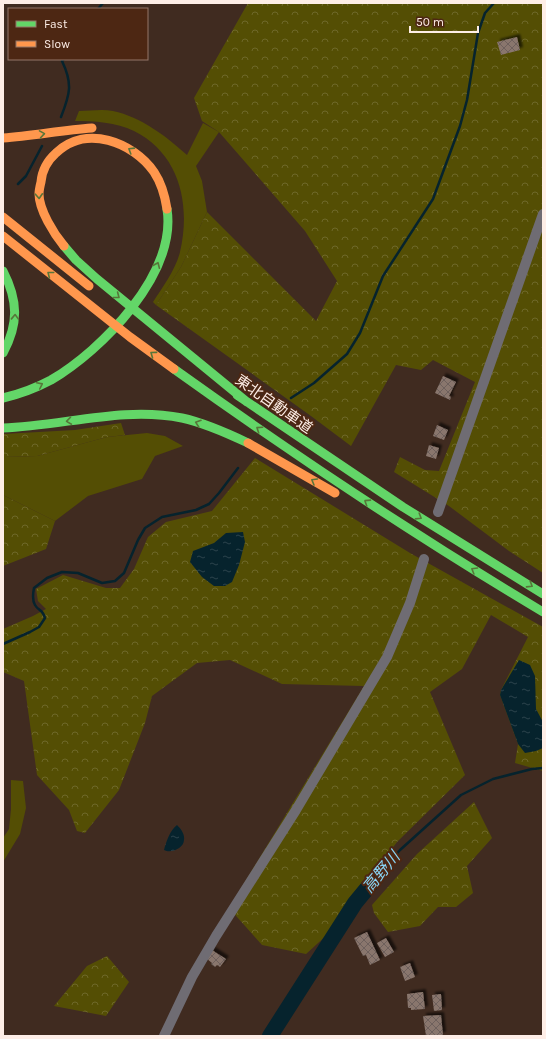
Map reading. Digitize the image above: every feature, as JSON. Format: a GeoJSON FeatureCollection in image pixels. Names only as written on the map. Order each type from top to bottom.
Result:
{"type":"FeatureCollection","features":[{"type":"Feature","properties":{"kind":"highway"},"geometry":{"type":"LineString","coordinates":[[3,138],[21,137],[74,129],[101,128]]}},
{"type":"Feature","properties":{"kind":"highway"},"geometry":{"type":"LineString","coordinates":[[115,340],[134,320],[141,302],[156,267],[165,242],[168,213],[162,187],[149,164],[139,155],[114,141],[96,138],[80,139],[60,149],[52,156],[40,177],[38,191],[39,204],[49,226],[83,267],[104,286],[146,319],[247,402]]}},
{"type":"Feature","properties":{"kind":"highway"},"geometry":{"type":"LineString","coordinates":[[3,217],[94,290]]}},
{"type":"Feature","properties":{"kind":"highway"},"geometry":{"type":"LineString","coordinates":[[3,398],[28,391],[49,381],[67,370],[93,350],[141,302],[163,272],[169,260],[176,232]]}},
{"type":"Feature","properties":{"kind":"highway","name":"東北自動車道"},"geometry":{"type":"LineString","coordinates":[[3,236],[130,337],[238,415],[356,495],[458,561],[543,612]]}},
{"type":"Feature","properties":{"kind":"highway"},"geometry":{"type":"LineString","coordinates":[[3,271],[12,291],[15,304],[15,318],[13,333],[9,345],[3,353]]}},
{"type":"Feature","properties":{"kind":"highway","name":"東北自動車道"},"geometry":{"type":"LineString","coordinates":[[117,308],[247,402],[403,507],[543,594]]}},
{"type":"Feature","properties":{"kind":"highway"},"geometry":{"type":"LineString","coordinates":[[3,407],[28,400],[59,385]]}},
{"type":"Feature","properties":{"kind":"highway"},"geometry":{"type":"LineString","coordinates":[[3,428],[39,426],[89,418],[122,415],[156,415],[190,420],[224,432],[241,440],[340,496]]}},
{"type":"Feature","properties":{"kind":"highway"},"geometry":{"type":"LineString","coordinates":[[359,507],[458,561]]}},
{"type":"Feature","properties":{"kind":"street"},"geometry":{"type":"LineString","coordinates":[[438,512],[543,214]]}},
{"type":"Feature","properties":{"kind":"street"},"geometry":{"type":"LineString","coordinates":[[164,1036],[192,977],[216,936],[296,810],[386,657],[410,603],[424,559]]}},
{"type":"Feature","properties":{"kind":"green space"},"geometry":{"type":"Polygon","coordinates":[[[248,3],[543,3],[543,573],[509,551],[449,506],[394,472],[400,457],[425,470],[439,471],[475,382],[433,360],[421,370],[396,365],[351,446],[156,305],[181,267],[207,212],[316,321],[337,281],[305,231],[219,132],[202,121],[194,98],[248,3]]]}},
{"type":"Feature","properties":{"kind":"green space"},"geometry":{"type":"Polygon","coordinates":[[[109,110],[133,118],[162,134],[187,155],[203,123],[219,132],[196,166],[202,181],[207,212],[181,267],[156,305],[153,302],[172,272],[180,252],[184,216],[178,182],[172,167],[162,153],[150,141],[134,131],[120,126],[97,122],[75,121],[79,111],[109,110]]]}},
{"type":"Feature","properties":{"kind":"green space"},"geometry":{"type":"Polygon","coordinates":[[[121,423],[125,435],[107,437],[37,456],[3,457],[3,434],[75,430],[121,423]]]}},
{"type":"Feature","properties":{"kind":"green space"},"geometry":{"type":"Polygon","coordinates":[[[147,433],[165,436],[183,446],[155,456],[142,479],[88,496],[55,521],[3,495],[3,457],[37,456],[107,437],[147,433]]]}},
{"type":"Feature","properties":{"kind":"green space"},"geometry":{"type":"Polygon","coordinates":[[[255,458],[410,553],[543,627],[543,771],[515,763],[518,744],[500,695],[501,690],[528,637],[491,615],[462,669],[430,692],[465,775],[397,842],[329,933],[306,954],[262,945],[229,908],[364,686],[282,684],[230,660],[197,663],[152,696],[145,723],[119,790],[85,833],[77,831],[69,810],[37,775],[24,681],[3,672],[3,629],[46,609],[38,601],[36,589],[63,575],[106,588],[120,588],[134,569],[148,537],[166,522],[212,511],[255,458]]]}},
{"type":"Feature","properties":{"kind":"green space"},"geometry":{"type":"Polygon","coordinates":[[[3,495],[55,521],[46,549],[3,566],[3,495]]]}},
{"type":"Feature","properties":{"kind":"green space"},"geometry":{"type":"Polygon","coordinates":[[[11,780],[23,781],[26,808],[20,834],[3,862],[3,838],[9,829],[11,809],[11,780]]]}},
{"type":"Feature","properties":{"kind":"green space"},"geometry":{"type":"Polygon","coordinates":[[[474,802],[492,838],[467,866],[473,893],[456,907],[438,907],[420,926],[388,932],[374,913],[372,905],[417,854],[474,802]]]}},
{"type":"Feature","properties":{"kind":"green space"},"geometry":{"type":"Polygon","coordinates":[[[107,956],[129,982],[106,1016],[54,1006],[87,966],[107,956]]]}},
{"type":"Feature","properties":{"kind":"water"},"geometry":{"type":"Polygon","coordinates":[[[243,532],[245,542],[239,565],[232,582],[225,586],[214,586],[202,577],[190,562],[193,551],[214,543],[226,533],[243,532]]]}},
{"type":"Feature","properties":{"kind":"water"},"geometry":{"type":"Polygon","coordinates":[[[519,660],[530,665],[535,676],[536,709],[543,722],[543,748],[525,753],[518,744],[500,695],[501,690],[519,660]]]}},
{"type":"Feature","properties":{"kind":"water"},"geometry":{"type":"Polygon","coordinates":[[[177,825],[184,838],[182,846],[173,851],[164,850],[170,833],[177,825]]]}},
{"type":"Feature","properties":{"kind":"building"},"geometry":{"type":"Polygon","coordinates":[[[517,37],[520,50],[501,55],[497,42],[517,37]]]}},
{"type":"Feature","properties":{"kind":"building"},"geometry":{"type":"Polygon","coordinates":[[[443,376],[456,382],[449,396],[451,397],[450,400],[435,393],[443,376]]]}},
{"type":"Feature","properties":{"kind":"building"},"geometry":{"type":"Polygon","coordinates":[[[437,425],[448,430],[444,440],[433,436],[437,425]]]}},
{"type":"Feature","properties":{"kind":"building"},"geometry":{"type":"Polygon","coordinates":[[[429,445],[439,448],[436,459],[426,456],[429,445]]]}},
{"type":"Feature","properties":{"kind":"building"},"geometry":{"type":"Polygon","coordinates":[[[367,932],[380,960],[370,965],[366,955],[363,956],[354,938],[367,932]]]}},
{"type":"Feature","properties":{"kind":"building"},"geometry":{"type":"Polygon","coordinates":[[[386,938],[394,952],[385,957],[377,943],[386,938]]]}},
{"type":"Feature","properties":{"kind":"building"},"geometry":{"type":"Polygon","coordinates":[[[212,950],[226,959],[220,967],[217,965],[215,967],[207,959],[212,950]]]}},
{"type":"Feature","properties":{"kind":"building"},"geometry":{"type":"Polygon","coordinates":[[[410,963],[415,977],[405,981],[400,967],[410,963]]]}},
{"type":"Feature","properties":{"kind":"building"},"geometry":{"type":"Polygon","coordinates":[[[423,992],[425,1009],[411,1010],[411,1008],[408,1008],[407,994],[423,992]]]}},
{"type":"Feature","properties":{"kind":"building"},"geometry":{"type":"Polygon","coordinates":[[[441,994],[442,1010],[434,1011],[432,995],[441,994]]]}},
{"type":"Feature","properties":{"kind":"building"},"geometry":{"type":"Polygon","coordinates":[[[441,1015],[443,1035],[426,1036],[423,1016],[441,1015]]]}},
{"type":"Feature","properties":{"kind":"waterway"},"geometry":{"type":"LineString","coordinates":[[99,8],[103,3]]}},
{"type":"Feature","properties":{"kind":"waterway"},"geometry":{"type":"LineString","coordinates":[[291,398],[314,383],[347,354],[360,333],[383,276],[433,199],[460,126],[467,100],[478,33],[485,13],[494,3]]}},
{"type":"Feature","properties":{"kind":"waterway"},"geometry":{"type":"LineString","coordinates":[[61,117],[69,89],[68,76],[62,61],[63,60]]}},
{"type":"Feature","properties":{"kind":"waterway"},"geometry":{"type":"LineString","coordinates":[[18,184],[26,176],[42,146]]}},
{"type":"Feature","properties":{"kind":"waterway"},"geometry":{"type":"LineString","coordinates":[[3,644],[39,627],[45,618],[43,613],[34,603],[34,588],[47,578],[62,572],[78,573],[102,583],[115,581],[124,573],[138,540],[145,528],[162,517],[196,510],[209,504],[238,468]]}},
{"type":"Feature","properties":{"kind":"waterway","name":"高野川"},"geometry":{"type":"LineString","coordinates":[[374,880],[400,850],[461,795],[493,779],[532,769],[543,768]]}},
{"type":"Feature","properties":{"kind":"waterway","name":"高野川"},"geometry":{"type":"LineString","coordinates":[[270,1036],[355,903],[374,880]]}},
{"type":"Feature","properties":{"kind":"traffic: fast"},"geometry":{"type":"LineString","coordinates":[[3,398],[16,395],[51,380],[71,367],[113,330],[132,308],[148,284],[160,259],[167,234],[167,209]]}},
{"type":"Feature","properties":{"kind":"traffic: fast"},"geometry":{"type":"LineString","coordinates":[[64,246],[76,260],[97,279],[247,402]]}},
{"type":"Feature","properties":{"kind":"traffic: fast"},"geometry":{"type":"LineString","coordinates":[[3,271],[12,292],[15,312],[12,332],[3,353]]}},
{"type":"Feature","properties":{"kind":"traffic: fast"},"geometry":{"type":"LineString","coordinates":[[174,369],[264,433],[356,494],[543,612]]}},
{"type":"Feature","properties":{"kind":"traffic: fast"},"geometry":{"type":"LineString","coordinates":[[237,395],[403,507],[543,594]]}},
{"type":"Feature","properties":{"kind":"traffic: fast"},"geometry":{"type":"LineString","coordinates":[[3,428],[25,427],[115,415],[160,415],[182,418],[199,423],[248,443]]}},
{"type":"Feature","properties":{"kind":"traffic: slow"},"geometry":{"type":"LineString","coordinates":[[3,138],[92,128]]}},
{"type":"Feature","properties":{"kind":"traffic: slow"},"geometry":{"type":"LineString","coordinates":[[64,246],[44,214],[39,190],[44,170],[50,159],[68,144],[95,138],[108,140],[122,145],[134,152],[145,161],[157,177],[163,190],[167,209]]}},
{"type":"Feature","properties":{"kind":"traffic: slow"},"geometry":{"type":"LineString","coordinates":[[3,217],[89,286]]}},
{"type":"Feature","properties":{"kind":"traffic: slow"},"geometry":{"type":"LineString","coordinates":[[3,236],[130,337],[174,369]]}},
{"type":"Feature","properties":{"kind":"traffic: slow"},"geometry":{"type":"LineString","coordinates":[[248,443],[335,493]]}}]}
